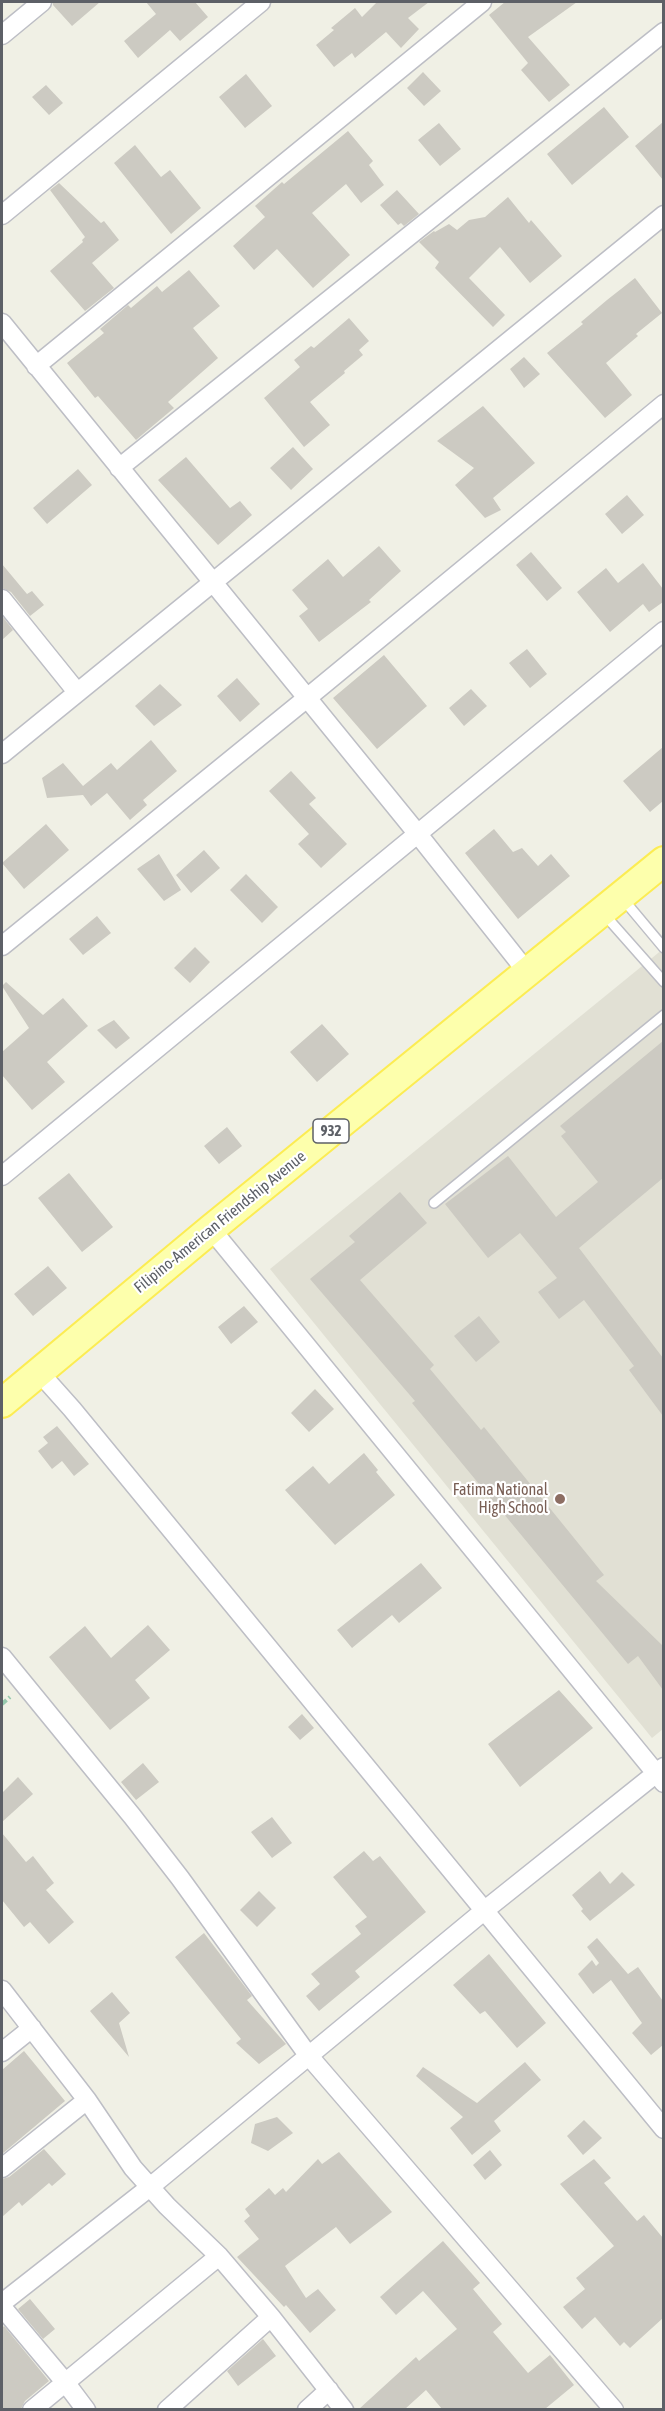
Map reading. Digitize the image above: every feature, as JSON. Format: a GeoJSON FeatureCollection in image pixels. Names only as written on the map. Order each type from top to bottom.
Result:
{"type":"FeatureCollection","features":[{"type":"Feature","properties":{"kind":"main road","name":"Filipino-American Friendship Avenue"},"geometry":{"type":"LineString","coordinates":[[2,1403],[663,861]]}},
{"type":"Feature","properties":{"kind":"street"},"geometry":{"type":"LineString","coordinates":[[2,35],[42,2]]}},
{"type":"Feature","properties":{"kind":"street"},"geometry":{"type":"LineString","coordinates":[[2,215],[261,2]]}},
{"type":"Feature","properties":{"kind":"street"},"geometry":{"type":"LineString","coordinates":[[36,366],[482,2]]}},
{"type":"Feature","properties":{"kind":"street"},"geometry":{"type":"LineString","coordinates":[[119,468],[663,32]]}},
{"type":"Feature","properties":{"kind":"street"},"geometry":{"type":"LineString","coordinates":[[2,754],[663,215]]}},
{"type":"Feature","properties":{"kind":"street"},"geometry":{"type":"LineString","coordinates":[[2,323],[417,833],[527,972]]}},
{"type":"Feature","properties":{"kind":"street"},"geometry":{"type":"LineString","coordinates":[[2,946],[663,404]]}},
{"type":"Feature","properties":{"kind":"street"},"geometry":{"type":"LineString","coordinates":[[2,599],[77,692]]}},
{"type":"Feature","properties":{"kind":"street"},"geometry":{"type":"LineString","coordinates":[[2,1176],[663,631]]}},
{"type":"Feature","properties":{"kind":"street"},"geometry":{"type":"LineString","coordinates":[[86,2409],[2,2305],[150,2187],[485,1910],[661,1775],[212,1229]]}},
{"type":"Feature","properties":{"kind":"street"},"geometry":{"type":"LineString","coordinates":[[39,1372],[485,1910],[663,2129]]}},
{"type":"Feature","properties":{"kind":"street"},"geometry":{"type":"LineString","coordinates":[[2,1657],[153,1842],[308,2055],[614,2409]]}},
{"type":"Feature","properties":{"kind":"street"},"geometry":{"type":"LineString","coordinates":[[2,1990],[87,2100],[118,2149],[150,2187],[219,2256],[344,2409]]}},
{"type":"Feature","properties":{"kind":"street"},"geometry":{"type":"LineString","coordinates":[[2,2052],[32,2028]]}},
{"type":"Feature","properties":{"kind":"street"},"geometry":{"type":"LineString","coordinates":[[2,2168],[87,2100]]}},
{"type":"Feature","properties":{"kind":"street"},"geometry":{"type":"LineString","coordinates":[[32,2409],[219,2256]]}},
{"type":"Feature","properties":{"kind":"street"},"geometry":{"type":"LineString","coordinates":[[167,2409],[271,2317]]}},
{"type":"Feature","properties":{"kind":"street"},"geometry":{"type":"LineString","coordinates":[[307,2409],[329,2390]]}},
{"type":"Feature","properties":{"kind":"lane"},"geometry":{"type":"LineString","coordinates":[[611,904],[663,948]]}},
{"type":"Feature","properties":{"kind":"lane"},"geometry":{"type":"LineString","coordinates":[[611,904],[663,982]]}},
{"type":"Feature","properties":{"kind":"lane"},"geometry":{"type":"LineString","coordinates":[[434,1203],[663,1015]]}},
{"type":"Feature","properties":{"kind":"shaded area","name":"Fatima National High School"},"geometry":{"type":"Polygon","coordinates":[[[663,949],[663,1729],[652,1738],[270,1269],[663,949]]]}},
{"type":"Feature","properties":{"kind":"building"},"geometry":{"type":"Polygon","coordinates":[[[53,2],[100,2],[72,26],[53,5],[53,2]]]}},
{"type":"Feature","properties":{"kind":"building"},"geometry":{"type":"Polygon","coordinates":[[[146,2],[195,2],[208,17],[180,41],[170,30],[138,58],[124,41],[156,14],[146,2]]]}},
{"type":"Feature","properties":{"kind":"building"},"geometry":{"type":"Polygon","coordinates":[[[377,2],[429,2],[408,18],[419,29],[401,48],[386,32],[355,58],[352,53],[334,67],[316,45],[334,30],[331,28],[355,8],[362,17],[377,2]]]}},
{"type":"Feature","properties":{"kind":"building"},"geometry":{"type":"Polygon","coordinates":[[[505,2],[577,2],[528,37],[570,85],[549,102],[521,70],[528,63],[489,15],[505,2]]]}},
{"type":"Feature","properties":{"kind":"building"},"geometry":{"type":"Polygon","coordinates":[[[423,72],[441,91],[424,106],[407,88],[423,72]]]}},
{"type":"Feature","properties":{"kind":"building"},"geometry":{"type":"Polygon","coordinates":[[[246,74],[272,106],[245,128],[219,97],[246,74]]]}},
{"type":"Feature","properties":{"kind":"building"},"geometry":{"type":"Polygon","coordinates":[[[46,85],[63,103],[49,115],[32,97],[46,85]]]}},
{"type":"Feature","properties":{"kind":"building"},"geometry":{"type":"Polygon","coordinates":[[[604,107],[629,137],[572,185],[547,154],[604,107]]]}},
{"type":"Feature","properties":{"kind":"building"},"geometry":{"type":"Polygon","coordinates":[[[663,122],[663,180],[635,146],[663,122]]]}},
{"type":"Feature","properties":{"kind":"building"},"geometry":{"type":"Polygon","coordinates":[[[439,123],[461,149],[440,166],[418,140],[439,123]]]}},
{"type":"Feature","properties":{"kind":"building"},"geometry":{"type":"Polygon","coordinates":[[[348,131],[373,161],[369,165],[384,185],[361,203],[346,184],[312,213],[350,255],[313,288],[277,249],[254,270],[233,246],[265,217],[255,206],[348,131]]]}},
{"type":"Feature","properties":{"kind":"building"},"geometry":{"type":"Polygon","coordinates":[[[135,145],[161,177],[170,170],[201,208],[171,234],[114,163],[135,145]]]}},
{"type":"Feature","properties":{"kind":"building"},"geometry":{"type":"Polygon","coordinates":[[[59,183],[101,223],[104,221],[119,240],[92,263],[114,288],[85,311],[50,271],[83,242],[85,237],[50,190],[59,183]]]}},
{"type":"Feature","properties":{"kind":"building"},"geometry":{"type":"Polygon","coordinates":[[[397,190],[419,214],[404,226],[401,223],[398,225],[380,205],[397,190]]]}},
{"type":"Feature","properties":{"kind":"building"},"geometry":{"type":"Polygon","coordinates":[[[508,197],[529,223],[531,220],[562,256],[530,283],[500,247],[469,278],[505,315],[493,327],[435,268],[439,262],[419,242],[449,224],[457,230],[469,220],[485,217],[508,197]]]}},
{"type":"Feature","properties":{"kind":"building"},"geometry":{"type":"Polygon","coordinates":[[[189,270],[220,306],[193,328],[218,358],[168,402],[174,408],[136,440],[98,396],[95,398],[67,363],[104,333],[100,329],[128,305],[131,308],[157,286],[162,292],[189,270]]]}},
{"type":"Feature","properties":{"kind":"building"},"geometry":{"type":"Polygon","coordinates":[[[635,278],[662,313],[606,363],[632,395],[605,418],[547,353],[635,278]]]}},
{"type":"Feature","properties":{"kind":"building"},"geometry":{"type":"Polygon","coordinates":[[[349,318],[369,341],[359,350],[363,355],[310,402],[330,425],[304,447],[264,398],[300,367],[294,360],[311,346],[314,348],[349,318]]]}},
{"type":"Feature","properties":{"kind":"building"},"geometry":{"type":"Polygon","coordinates":[[[524,357],[540,374],[524,388],[510,369],[524,357]]]}},
{"type":"Feature","properties":{"kind":"building"},"geometry":{"type":"Polygon","coordinates":[[[483,406],[535,463],[493,498],[501,510],[485,518],[455,485],[474,468],[437,441],[483,406]]]}},
{"type":"Feature","properties":{"kind":"building"},"geometry":{"type":"Polygon","coordinates":[[[293,447],[313,469],[291,490],[270,468],[293,447]]]}},
{"type":"Feature","properties":{"kind":"building"},"geometry":{"type":"Polygon","coordinates":[[[186,457],[230,508],[240,501],[252,515],[218,545],[158,480],[186,457]]]}},
{"type":"Feature","properties":{"kind":"building"},"geometry":{"type":"Polygon","coordinates":[[[78,469],[92,485],[47,524],[33,508],[78,469]]]}},
{"type":"Feature","properties":{"kind":"building"},"geometry":{"type":"Polygon","coordinates":[[[627,495],[644,515],[622,534],[605,514],[627,495]]]}},
{"type":"Feature","properties":{"kind":"building"},"geometry":{"type":"Polygon","coordinates":[[[379,546],[401,571],[369,600],[371,602],[319,642],[299,616],[308,609],[292,590],[328,559],[343,577],[379,546]]]}},
{"type":"Feature","properties":{"kind":"building"},"geometry":{"type":"Polygon","coordinates":[[[531,552],[562,588],[547,601],[516,565],[531,552]]]}},
{"type":"Feature","properties":{"kind":"building"},"geometry":{"type":"Polygon","coordinates":[[[643,563],[663,589],[663,602],[649,612],[643,604],[610,632],[577,592],[606,568],[618,583],[643,563]]]}},
{"type":"Feature","properties":{"kind":"building"},"geometry":{"type":"Polygon","coordinates":[[[2,564],[27,594],[32,591],[44,605],[30,616],[11,592],[2,588],[2,564]]]}},
{"type":"Feature","properties":{"kind":"building"},"geometry":{"type":"Polygon","coordinates":[[[2,616],[13,630],[2,640],[2,616]]]}},
{"type":"Feature","properties":{"kind":"building"},"geometry":{"type":"Polygon","coordinates":[[[527,649],[547,674],[530,688],[509,663],[527,649]]]}},
{"type":"Feature","properties":{"kind":"building"},"geometry":{"type":"Polygon","coordinates":[[[384,655],[427,706],[377,749],[333,698],[384,655]]]}},
{"type":"Feature","properties":{"kind":"building"},"geometry":{"type":"Polygon","coordinates":[[[237,678],[260,704],[240,722],[217,696],[237,678]]]}},
{"type":"Feature","properties":{"kind":"building"},"geometry":{"type":"Polygon","coordinates":[[[160,684],[182,705],[154,726],[135,706],[160,684]]]}},
{"type":"Feature","properties":{"kind":"building"},"geometry":{"type":"Polygon","coordinates":[[[471,689],[487,706],[464,726],[449,708],[471,689]]]}},
{"type":"Feature","properties":{"kind":"building"},"geometry":{"type":"Polygon","coordinates":[[[151,740],[177,771],[143,800],[147,805],[130,820],[107,793],[91,806],[83,795],[47,798],[42,778],[63,763],[83,786],[111,763],[117,770],[151,740]]]}},
{"type":"Feature","properties":{"kind":"building"},"geometry":{"type":"Polygon","coordinates":[[[663,747],[663,801],[650,812],[623,781],[663,747]]]}},
{"type":"Feature","properties":{"kind":"building"},"geometry":{"type":"Polygon","coordinates":[[[291,771],[316,798],[309,804],[347,844],[321,868],[298,844],[309,834],[269,791],[291,771]]]}},
{"type":"Feature","properties":{"kind":"building"},"geometry":{"type":"Polygon","coordinates":[[[46,824],[69,850],[24,889],[2,863],[46,824]]]}},
{"type":"Feature","properties":{"kind":"building"},"geometry":{"type":"Polygon","coordinates":[[[494,829],[513,852],[522,848],[538,866],[551,854],[570,876],[518,919],[465,853],[494,829]]]}},
{"type":"Feature","properties":{"kind":"building"},"geometry":{"type":"Polygon","coordinates":[[[204,850],[220,868],[191,893],[176,875],[204,850]]]}},
{"type":"Feature","properties":{"kind":"building"},"geometry":{"type":"Polygon","coordinates":[[[159,854],[181,890],[164,901],[137,869],[159,854]]]}},
{"type":"Feature","properties":{"kind":"building"},"geometry":{"type":"Polygon","coordinates":[[[246,874],[278,907],[262,923],[230,890],[246,874]]]}},
{"type":"Feature","properties":{"kind":"building"},"geometry":{"type":"Polygon","coordinates":[[[97,916],[111,933],[83,955],[69,939],[97,916]]]}},
{"type":"Feature","properties":{"kind":"building"},"geometry":{"type":"Polygon","coordinates":[[[195,947],[210,962],[190,983],[174,968],[195,947]]]}},
{"type":"Feature","properties":{"kind":"building"},"geometry":{"type":"Polygon","coordinates":[[[6,982],[43,1015],[63,998],[88,1026],[47,1062],[65,1082],[32,1110],[2,1075],[2,1052],[29,1028],[2,986],[6,982]]]}},
{"type":"Feature","properties":{"kind":"building"},"geometry":{"type":"Polygon","coordinates":[[[114,1020],[130,1038],[116,1049],[97,1030],[114,1020]]]}},
{"type":"Feature","properties":{"kind":"building"},"geometry":{"type":"Polygon","coordinates":[[[322,1024],[349,1054],[317,1082],[290,1052],[322,1024]]]}},
{"type":"Feature","properties":{"kind":"building"},"geometry":{"type":"Polygon","coordinates":[[[663,1041],[663,1178],[579,1248],[663,1358],[663,1416],[629,1370],[634,1366],[584,1300],[559,1319],[538,1292],[557,1278],[520,1233],[488,1258],[445,1204],[508,1156],[556,1217],[598,1182],[561,1136],[566,1132],[560,1126],[663,1041]]]}},
{"type":"Feature","properties":{"kind":"building"},"geometry":{"type":"Polygon","coordinates":[[[227,1127],[242,1146],[219,1164],[204,1146],[227,1127]]]}},
{"type":"Feature","properties":{"kind":"building"},"geometry":{"type":"Polygon","coordinates":[[[69,1173],[113,1227],[82,1252],[38,1198],[69,1173]]]}},
{"type":"Feature","properties":{"kind":"building"},"geometry":{"type":"Polygon","coordinates":[[[400,1192],[427,1223],[360,1280],[434,1365],[430,1369],[481,1430],[484,1427],[604,1575],[596,1581],[663,1646],[663,1690],[638,1656],[628,1664],[412,1403],[415,1401],[310,1279],[355,1242],[349,1236],[400,1192]]]}},
{"type":"Feature","properties":{"kind":"building"},"geometry":{"type":"Polygon","coordinates":[[[48,1266],[67,1288],[33,1316],[14,1294],[48,1266]]]}},
{"type":"Feature","properties":{"kind":"building"},"geometry":{"type":"Polygon","coordinates":[[[244,1306],[258,1322],[231,1344],[218,1327],[244,1306]]]}},
{"type":"Feature","properties":{"kind":"building"},"geometry":{"type":"Polygon","coordinates":[[[479,1316],[500,1342],[476,1362],[454,1336],[479,1316]]]}},
{"type":"Feature","properties":{"kind":"building"},"geometry":{"type":"Polygon","coordinates":[[[315,1389],[334,1409],[309,1432],[291,1413],[315,1389]]]}},
{"type":"Feature","properties":{"kind":"building"},"geometry":{"type":"Polygon","coordinates":[[[57,1426],[89,1464],[74,1476],[62,1461],[52,1469],[38,1451],[48,1443],[43,1437],[57,1426]]]}},
{"type":"Feature","properties":{"kind":"building"},"geometry":{"type":"Polygon","coordinates":[[[364,1453],[395,1495],[335,1545],[285,1490],[313,1466],[329,1484],[364,1453]]]}},
{"type":"Feature","properties":{"kind":"building"},"geometry":{"type":"Polygon","coordinates":[[[421,1563],[442,1588],[399,1623],[392,1615],[352,1648],[337,1630],[421,1563]]]}},
{"type":"Feature","properties":{"kind":"building"},"geometry":{"type":"Polygon","coordinates":[[[148,1625],[170,1650],[135,1680],[150,1698],[110,1730],[49,1657],[85,1626],[111,1658],[148,1625]]]}},
{"type":"Feature","properties":{"kind":"building"},"geometry":{"type":"Polygon","coordinates":[[[559,1690],[593,1728],[520,1787],[488,1744],[559,1690]]]}},
{"type":"Feature","properties":{"kind":"building"},"geometry":{"type":"Polygon","coordinates":[[[302,1714],[314,1728],[300,1740],[288,1727],[302,1714]]]}},
{"type":"Feature","properties":{"kind":"building"},"geometry":{"type":"Polygon","coordinates":[[[143,1763],[159,1782],[136,1800],[121,1782],[143,1763]]]}},
{"type":"Feature","properties":{"kind":"building"},"geometry":{"type":"Polygon","coordinates":[[[18,1777],[33,1794],[2,1822],[2,1793],[18,1777]]]}},
{"type":"Feature","properties":{"kind":"building"},"geometry":{"type":"Polygon","coordinates":[[[272,1817],[292,1843],[272,1858],[251,1832],[272,1817]]]}},
{"type":"Feature","properties":{"kind":"building"},"geometry":{"type":"Polygon","coordinates":[[[2,1833],[26,1862],[33,1856],[54,1883],[46,1890],[74,1922],[49,1944],[30,1922],[24,1927],[2,1900],[2,1833]]]}},
{"type":"Feature","properties":{"kind":"building"},"geometry":{"type":"Polygon","coordinates":[[[364,1851],[373,1861],[380,1856],[426,1912],[355,1971],[360,1977],[319,2011],[306,1996],[320,1984],[311,1974],[361,1934],[355,1926],[367,1917],[333,1877],[364,1851]]]}},
{"type":"Feature","properties":{"kind":"building"},"geometry":{"type":"Polygon","coordinates":[[[600,1871],[610,1884],[622,1872],[635,1885],[590,1921],[572,1895],[600,1871]]]}},
{"type":"Feature","properties":{"kind":"building"},"geometry":{"type":"Polygon","coordinates":[[[259,1891],[276,1908],[257,1927],[240,1910],[259,1891]]]}},
{"type":"Feature","properties":{"kind":"building"},"geometry":{"type":"Polygon","coordinates":[[[204,1933],[252,1996],[247,2000],[286,2044],[259,2064],[236,2043],[241,2039],[175,1957],[204,1933]]]}},
{"type":"Feature","properties":{"kind":"building"},"geometry":{"type":"Polygon","coordinates":[[[597,1938],[628,1974],[638,1967],[663,2001],[663,2045],[651,2055],[632,2033],[642,2023],[611,1980],[593,1994],[578,1974],[592,1960],[596,1966],[599,1963],[587,1947],[597,1938]]]}},
{"type":"Feature","properties":{"kind":"building"},"geometry":{"type":"Polygon","coordinates":[[[489,1954],[546,2023],[517,2048],[485,2011],[480,2014],[453,1985],[489,1954]]]}},
{"type":"Feature","properties":{"kind":"building"},"geometry":{"type":"Polygon","coordinates":[[[112,1992],[130,2013],[119,2023],[129,2057],[90,2011],[112,1992]]]}},
{"type":"Feature","properties":{"kind":"building"},"geometry":{"type":"Polygon","coordinates":[[[24,2051],[65,2101],[2,2154],[2,2070],[24,2051]]]}},
{"type":"Feature","properties":{"kind":"building"},"geometry":{"type":"Polygon","coordinates":[[[525,2062],[541,2080],[494,2121],[501,2131],[472,2155],[450,2128],[463,2117],[416,2076],[423,2067],[477,2103],[525,2062]]]}},
{"type":"Feature","properties":{"kind":"building"},"geometry":{"type":"Polygon","coordinates":[[[277,2117],[293,2133],[268,2151],[251,2143],[255,2124],[277,2117]]]}},
{"type":"Feature","properties":{"kind":"building"},"geometry":{"type":"Polygon","coordinates":[[[584,2120],[602,2138],[583,2155],[567,2136],[584,2120]]]}},
{"type":"Feature","properties":{"kind":"building"},"geometry":{"type":"Polygon","coordinates":[[[44,2149],[66,2174],[52,2186],[49,2183],[22,2206],[19,2202],[2,2217],[2,2179],[9,2177],[44,2149]]]}},
{"type":"Feature","properties":{"kind":"building"},"geometry":{"type":"Polygon","coordinates":[[[490,2150],[502,2165],[485,2180],[473,2165],[490,2150]]]}},
{"type":"Feature","properties":{"kind":"building"},"geometry":{"type":"Polygon","coordinates":[[[339,2152],[392,2212],[350,2244],[336,2227],[285,2266],[306,2298],[318,2289],[336,2310],[310,2333],[286,2305],[284,2307],[237,2257],[259,2239],[244,2221],[250,2216],[245,2209],[269,2188],[275,2195],[283,2188],[286,2192],[318,2159],[322,2164],[339,2152]]]}},
{"type":"Feature","properties":{"kind":"building"},"geometry":{"type":"Polygon","coordinates":[[[594,2159],[611,2178],[604,2183],[637,2221],[644,2215],[663,2238],[663,2318],[630,2348],[624,2342],[620,2346],[595,2317],[582,2329],[563,2307],[585,2289],[576,2278],[614,2246],[560,2184],[594,2159]]]}},
{"type":"Feature","properties":{"kind":"building"},"geometry":{"type":"Polygon","coordinates":[[[443,2241],[480,2283],[473,2289],[502,2324],[493,2332],[528,2373],[550,2355],[574,2385],[545,2409],[442,2409],[426,2390],[405,2409],[359,2409],[416,2357],[419,2361],[457,2329],[423,2291],[396,2315],[380,2297],[443,2241]]]}},
{"type":"Feature","properties":{"kind":"building"},"geometry":{"type":"Polygon","coordinates":[[[30,2299],[55,2329],[43,2339],[18,2309],[30,2299]]]}},
{"type":"Feature","properties":{"kind":"building"},"geometry":{"type":"Polygon","coordinates":[[[4,2326],[49,2381],[25,2401],[21,2409],[2,2409],[2,2328],[4,2326]]]}},
{"type":"Feature","properties":{"kind":"building"},"geometry":{"type":"Polygon","coordinates":[[[263,2339],[276,2356],[238,2386],[227,2371],[263,2339]]]}},
{"type":"Feature","properties":{"kind":"place","name":"Fatima National High School"},"geometry":{"type":"Point","coordinates":[560,1499]}}]}
